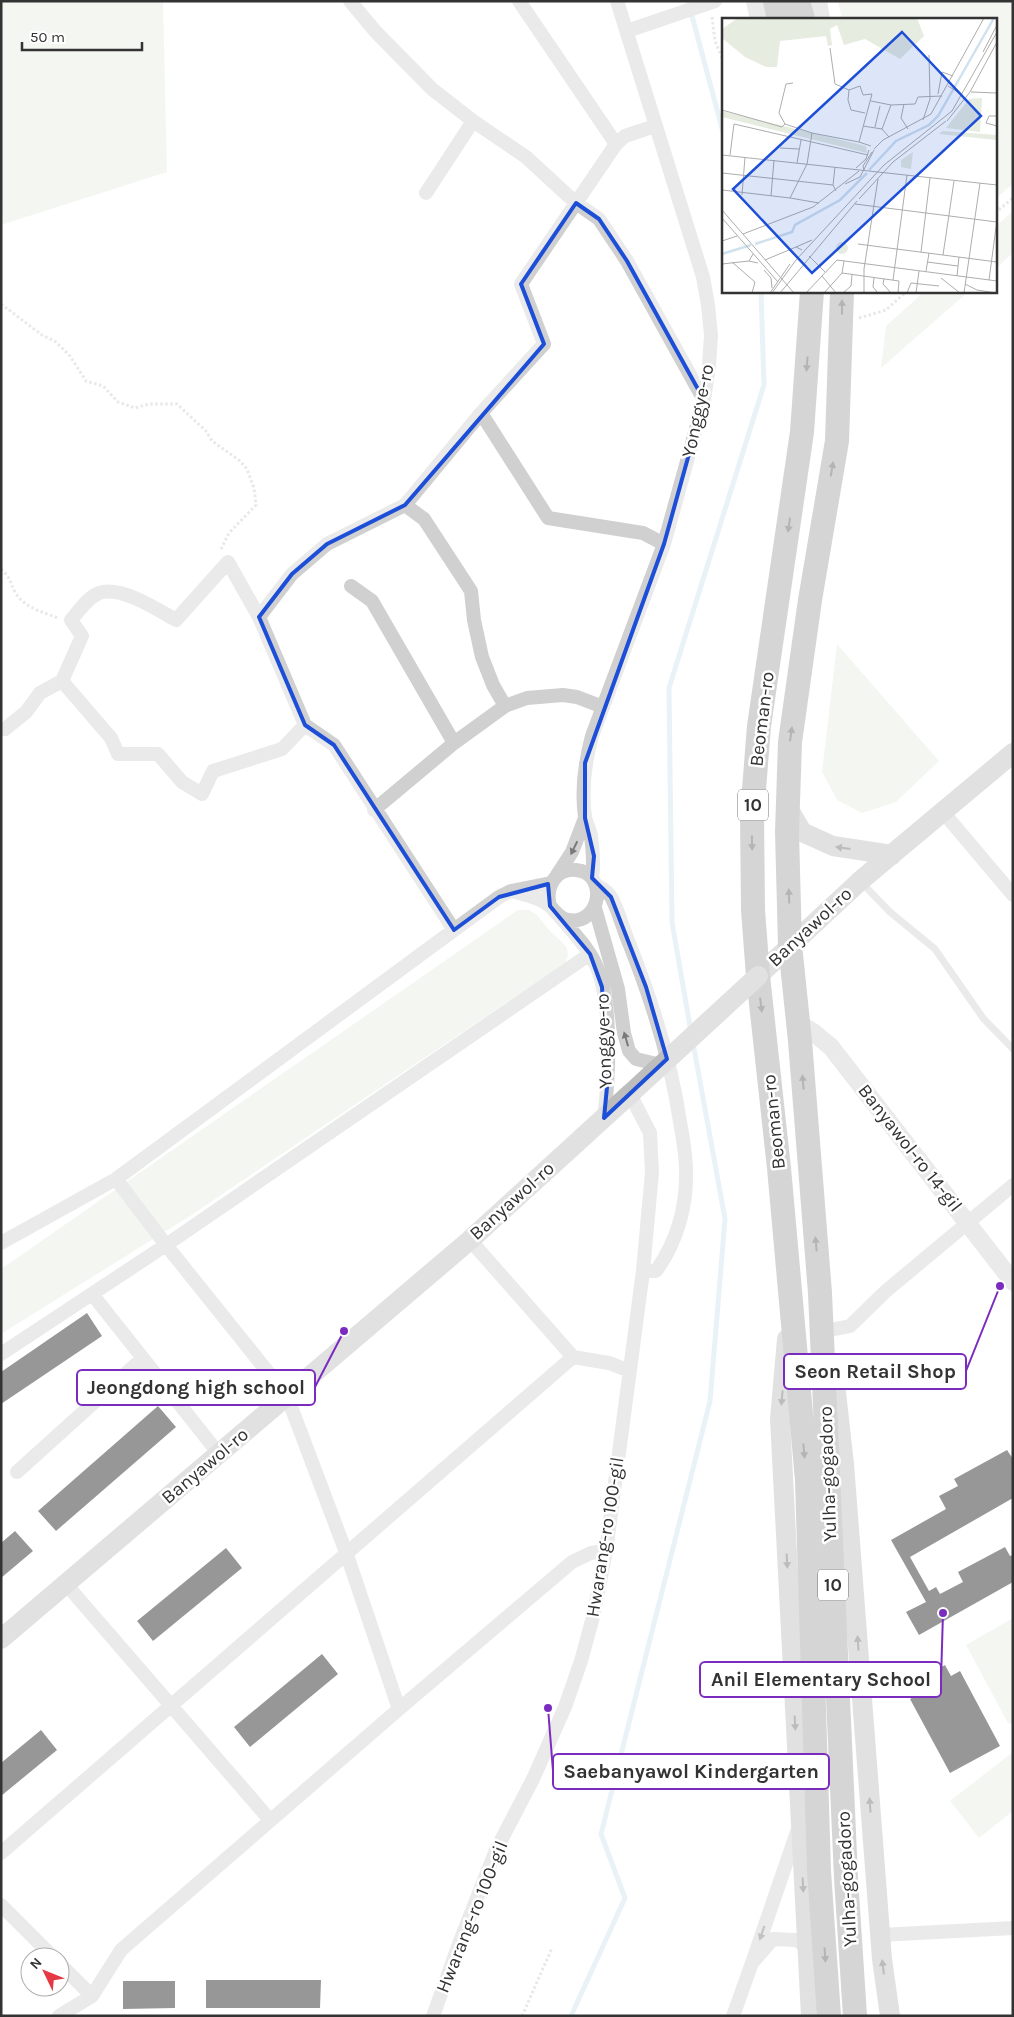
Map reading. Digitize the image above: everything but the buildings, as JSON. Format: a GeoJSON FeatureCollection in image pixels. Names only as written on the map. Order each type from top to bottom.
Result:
{"type":"FeatureCollection","features":[{"type":"Feature","properties":{"kind":"highway"},"geometry":{"type":"LineString","coordinates":[[775,1],[779,18]]}},
{"type":"Feature","properties":{"kind":"highway"},"geometry":{"type":"LineString","coordinates":[[798,1],[803,18]]}},
{"type":"Feature","properties":{"kind":"highway","name":"Beoman-ro"},"geometry":{"type":"LineString","coordinates":[[791,1297],[758,976],[753,910],[752,815],[759,726],[802,432],[812,292]]}},
{"type":"Feature","properties":{"kind":"highway","name":"Beoman-ro"},"geometry":{"type":"LineString","coordinates":[[820,1293],[790,945],[788,808],[790,742],[810,600],[837,441],[842,292]]}},
{"type":"Feature","properties":{"kind":"highway","name":"Yulha-gogadoro"},"geometry":{"type":"LineString","coordinates":[[820,1293],[846,1878],[856,2016]]}},
{"type":"Feature","properties":{"kind":"highway","name":"Yulha-gogadoro"},"geometry":{"type":"LineString","coordinates":[[791,1297],[807,1480],[819,1871],[829,2016]]}},
{"type":"Feature","properties":{"kind":"main road","name":"Banyawol-ro"},"geometry":{"type":"LineString","coordinates":[[1,1639],[470,1240],[860,881],[1013,753]]}},
{"type":"Feature","properties":{"kind":"main road"},"geometry":{"type":"LineString","coordinates":[[788,808],[802,832],[833,846],[892,854]]}},
{"type":"Feature","properties":{"kind":"main road"},"geometry":{"type":"LineString","coordinates":[[820,1293],[830,1330],[844,1464],[880,1934],[890,2016]]}},
{"type":"Feature","properties":{"kind":"main road"},"geometry":{"type":"LineString","coordinates":[[791,1297],[780,1419],[811,2016]]}},
{"type":"Feature","properties":{"kind":"street"},"geometry":{"type":"LineString","coordinates":[[350,1],[375,31],[432,88],[473,121],[526,158],[576,202],[599,219],[627,261],[704,400]]}},
{"type":"Feature","properties":{"kind":"street"},"geometry":{"type":"LineString","coordinates":[[519,1],[616,144]]}},
{"type":"Feature","properties":{"kind":"street","name":"Yonggye-ro"},"geometry":{"type":"LineString","coordinates":[[594,882],[594,856],[585,818],[583,787],[585,763],[603,707],[664,544],[704,400],[711,335],[703,277],[617,1]]}},
{"type":"Feature","properties":{"kind":"street"},"geometry":{"type":"LineString","coordinates":[[756,1],[759,18]]}},
{"type":"Feature","properties":{"kind":"street"},"geometry":{"type":"LineString","coordinates":[[818,1],[821,18]]}},
{"type":"Feature","properties":{"kind":"street"},"geometry":{"type":"LineString","coordinates":[[627,31],[713,5]]}},
{"type":"Feature","properties":{"kind":"street"},"geometry":{"type":"LineString","coordinates":[[426,193],[473,121]]}},
{"type":"Feature","properties":{"kind":"street"},"geometry":{"type":"LineString","coordinates":[[258,617],[292,574],[327,544],[405,506],[481,413],[544,344],[521,284],[616,144],[625,136],[655,126]]}},
{"type":"Feature","properties":{"kind":"street"},"geometry":{"type":"LineString","coordinates":[[805,292],[810,315]]}},
{"type":"Feature","properties":{"kind":"street"},"geometry":{"type":"LineString","coordinates":[[481,413],[548,518],[643,533],[664,544]]}},
{"type":"Feature","properties":{"kind":"street"},"geometry":{"type":"LineString","coordinates":[[405,506],[424,519],[471,591],[474,620],[482,657],[493,685],[505,706]]}},
{"type":"Feature","properties":{"kind":"street"},"geometry":{"type":"LineString","coordinates":[[1,729],[5,729],[26,712],[40,693],[62,681],[82,636],[71,620],[86,602],[100,593],[117,593],[138,599],[176,620],[228,562],[258,617],[305,725],[334,745],[374,810],[454,930]]}},
{"type":"Feature","properties":{"kind":"street"},"geometry":{"type":"LineString","coordinates":[[351,586],[372,601],[454,743]]}},
{"type":"Feature","properties":{"kind":"street"},"geometry":{"type":"LineString","coordinates":[[62,681],[111,738],[118,754],[158,754],[182,782],[202,794],[213,771],[282,749],[305,725]]}},
{"type":"Feature","properties":{"kind":"street"},"geometry":{"type":"LineString","coordinates":[[374,810],[454,743],[505,706],[527,698],[562,695],[577,697],[603,707]]}},
{"type":"Feature","properties":{"kind":"street"},"geometry":{"type":"LineString","coordinates":[[943,812],[1013,895]]}},
{"type":"Feature","properties":{"kind":"street","name":"Yonggye-ro"},"geometry":{"type":"LineString","coordinates":[[554,880],[572,852],[585,818]]}},
{"type":"Feature","properties":{"kind":"street"},"geometry":{"type":"LineString","coordinates":[[1,1243],[116,1179],[498,897],[511,891],[554,880],[563,872],[579,870],[611,897],[646,987],[660,1026],[674,1086],[683,1138],[686,1170],[685,1190],[677,1230],[668,1254],[656,1271],[644,1271]]}},
{"type":"Feature","properties":{"kind":"street"},"geometry":{"type":"LineString","coordinates":[[550,906],[548,899],[554,880]]}},
{"type":"Feature","properties":{"kind":"street"},"geometry":{"type":"LineString","coordinates":[[511,891],[530,896],[550,906],[560,917],[575,920],[590,914],[595,908],[598,900],[594,882]]}},
{"type":"Feature","properties":{"kind":"street","name":"Yonggye-ro"},"geometry":{"type":"LineString","coordinates":[[595,908],[618,989],[624,1033],[629,1051],[636,1059],[662,1065]]}},
{"type":"Feature","properties":{"kind":"street","name":"Yonggye-ro"},"geometry":{"type":"LineString","coordinates":[[560,917],[590,954],[596,965],[602,987],[605,1011],[608,1087],[604,1118]]}},
{"type":"Feature","properties":{"kind":"street"},"geometry":{"type":"LineString","coordinates":[[1,1354],[166,1245],[590,954]]}},
{"type":"Feature","properties":{"kind":"street","name":"Banyawol-ro 14-gil"},"geometry":{"type":"LineString","coordinates":[[798,1023],[813,1032],[831,1047],[1013,1282]]}},
{"type":"Feature","properties":{"kind":"street","name":"Hwarang-ro 100-gil"},"geometry":{"type":"LineString","coordinates":[[433,2016],[496,1850],[533,1779],[565,1707],[581,1661],[606,1551],[644,1271],[652,1172],[650,1133],[630,1094]]}},
{"type":"Feature","properties":{"kind":"street"},"geometry":{"type":"LineString","coordinates":[[116,1179],[166,1245],[287,1396],[347,1555],[399,1709]]}},
{"type":"Feature","properties":{"kind":"street"},"geometry":{"type":"LineString","coordinates":[[830,1330],[850,1326],[886,1291],[1013,1185]]}},
{"type":"Feature","properties":{"kind":"street"},"geometry":{"type":"LineString","coordinates":[[470,1240],[573,1357],[609,1363],[630,1371]]}},
{"type":"Feature","properties":{"kind":"street"},"geometry":{"type":"LineString","coordinates":[[92,1294],[219,1454]]}},
{"type":"Feature","properties":{"kind":"street"},"geometry":{"type":"LineString","coordinates":[[1,1853],[347,1555],[573,1357]]}},
{"type":"Feature","properties":{"kind":"street"},"geometry":{"type":"LineString","coordinates":[[17,1472],[142,1358]]}},
{"type":"Feature","properties":{"kind":"street"},"geometry":{"type":"LineString","coordinates":[[59,2016],[92,1996],[121,1950],[399,1709],[572,1562],[592,1553],[606,1551]]}},
{"type":"Feature","properties":{"kind":"street"},"geometry":{"type":"LineString","coordinates":[[65,1583],[270,1820]]}},
{"type":"Feature","properties":{"kind":"street"},"geometry":{"type":"LineString","coordinates":[[733,2016],[800,1821]]}},
{"type":"Feature","properties":{"kind":"street"},"geometry":{"type":"LineString","coordinates":[[1,1905],[43,1947]]}},
{"type":"Feature","properties":{"kind":"street"},"geometry":{"type":"LineString","coordinates":[[880,1934],[1013,1928]]}},
{"type":"Feature","properties":{"kind":"street"},"geometry":{"type":"LineString","coordinates":[[752,1963],[773,1939],[796,1940],[806,1946]]}},
{"type":"Feature","properties":{"kind":"street"},"geometry":{"type":"LineString","coordinates":[[70,1974],[92,1996]]}},
{"type":"Feature","properties":{"kind":"lane"},"geometry":{"type":"LineString","coordinates":[[860,881],[890,912],[935,949],[983,1018],[1013,1049]]}},
{"type":"Feature","properties":{"kind":"path"},"geometry":{"type":"LineString","coordinates":[[713,5],[715,41],[722,58]]}},
{"type":"Feature","properties":{"kind":"path"},"geometry":{"type":"LineString","coordinates":[[996,212],[1013,198]]}},
{"type":"Feature","properties":{"kind":"path"},"geometry":{"type":"LineString","coordinates":[[842,324],[886,310],[906,292]]}},
{"type":"Feature","properties":{"kind":"path"},"geometry":{"type":"LineString","coordinates":[[1,304],[42,335],[56,342],[70,356],[86,382],[103,386],[118,402],[135,408],[149,404],[177,404],[206,431],[212,441],[243,464],[247,469],[254,488],[256,505],[229,533],[221,548],[222,561],[228,562]]}},
{"type":"Feature","properties":{"kind":"path"},"geometry":{"type":"LineString","coordinates":[[1,569],[11,578],[16,592],[26,605],[62,620],[71,620]]}},
{"type":"Feature","properties":{"kind":"path"},"geometry":{"type":"LineString","coordinates":[[522,2016],[552,1948]]}},
{"type":"Feature","properties":{"kind":"highlighted area"},"geometry":{"type":"Polygon","coordinates":[[[576,203],[599,219],[627,261],[704,400],[664,544],[585,763],[585,818],[594,856],[592,878],[611,897],[646,987],[667,1059],[604,1118],[607,1087],[602,987],[590,954],[550,906],[548,884],[499,897],[454,930],[334,745],[305,725],[259,617],[292,574],[327,544],[405,505],[544,344],[521,284],[576,203]]]}},
{"type":"Feature","properties":{"kind":"shaded area"},"geometry":{"type":"Polygon","coordinates":[[[1,1],[163,1],[167,172],[1,225],[1,1]]]}},
{"type":"Feature","properties":{"kind":"shaded area"},"geometry":{"type":"Polygon","coordinates":[[[838,1],[1013,1],[1013,184],[996,198],[996,18],[842,18],[838,1]]]}},
{"type":"Feature","properties":{"kind":"shaded area"},"geometry":{"type":"Polygon","coordinates":[[[1013,211],[1013,253],[996,268],[996,226],[1013,211]]]}},
{"type":"Feature","properties":{"kind":"shaded area"},"geometry":{"type":"Polygon","coordinates":[[[924,292],[968,292],[881,368],[886,326],[924,292]]]}},
{"type":"Feature","properties":{"kind":"shaded area"},"geometry":{"type":"Polygon","coordinates":[[[837,644],[939,761],[896,802],[862,813],[837,800],[822,772],[837,644]]]}},
{"type":"Feature","properties":{"kind":"shaded area"},"geometry":{"type":"Polygon","coordinates":[[[518,910],[529,910],[537,915],[563,943],[567,948],[568,955],[565,963],[190,1216],[1,1334],[1,1269],[518,910]]]}},
{"type":"Feature","properties":{"kind":"shaded area"},"geometry":{"type":"Polygon","coordinates":[[[1013,1618],[1013,1724],[1008,1723],[966,1645],[1013,1618]]]}},
{"type":"Feature","properties":{"kind":"shaded area"},"geometry":{"type":"Polygon","coordinates":[[[1013,1752],[1013,1811],[979,1838],[950,1801],[1013,1752]]]}},
{"type":"Feature","properties":{"kind":"waterway"},"geometry":{"type":"LineString","coordinates":[[688,1],[722,128]]}},
{"type":"Feature","properties":{"kind":"waterway"},"geometry":{"type":"LineString","coordinates":[[691,1032],[672,922],[669,688],[764,385],[761,292]]}},
{"type":"Feature","properties":{"kind":"waterway"},"geometry":{"type":"LineString","coordinates":[[571,2016],[625,1898],[601,1834],[710,1401],[725,1219],[693,1043]]}},
{"type":"Feature","properties":{"kind":"place","name":"Seon Retail Shop"},"geometry":{"type":"Point","coordinates":[1000,1286]}},
{"type":"Feature","properties":{"kind":"place","name":"Jeongdong high school"},"geometry":{"type":"Point","coordinates":[344,1331]}},
{"type":"Feature","properties":{"kind":"place","name":"Anil Elementary School"},"geometry":{"type":"Point","coordinates":[943,1613]}},
{"type":"Feature","properties":{"kind":"place","name":"Saebanyawol Kindergarten"},"geometry":{"type":"Point","coordinates":[548,1708]}}]}
